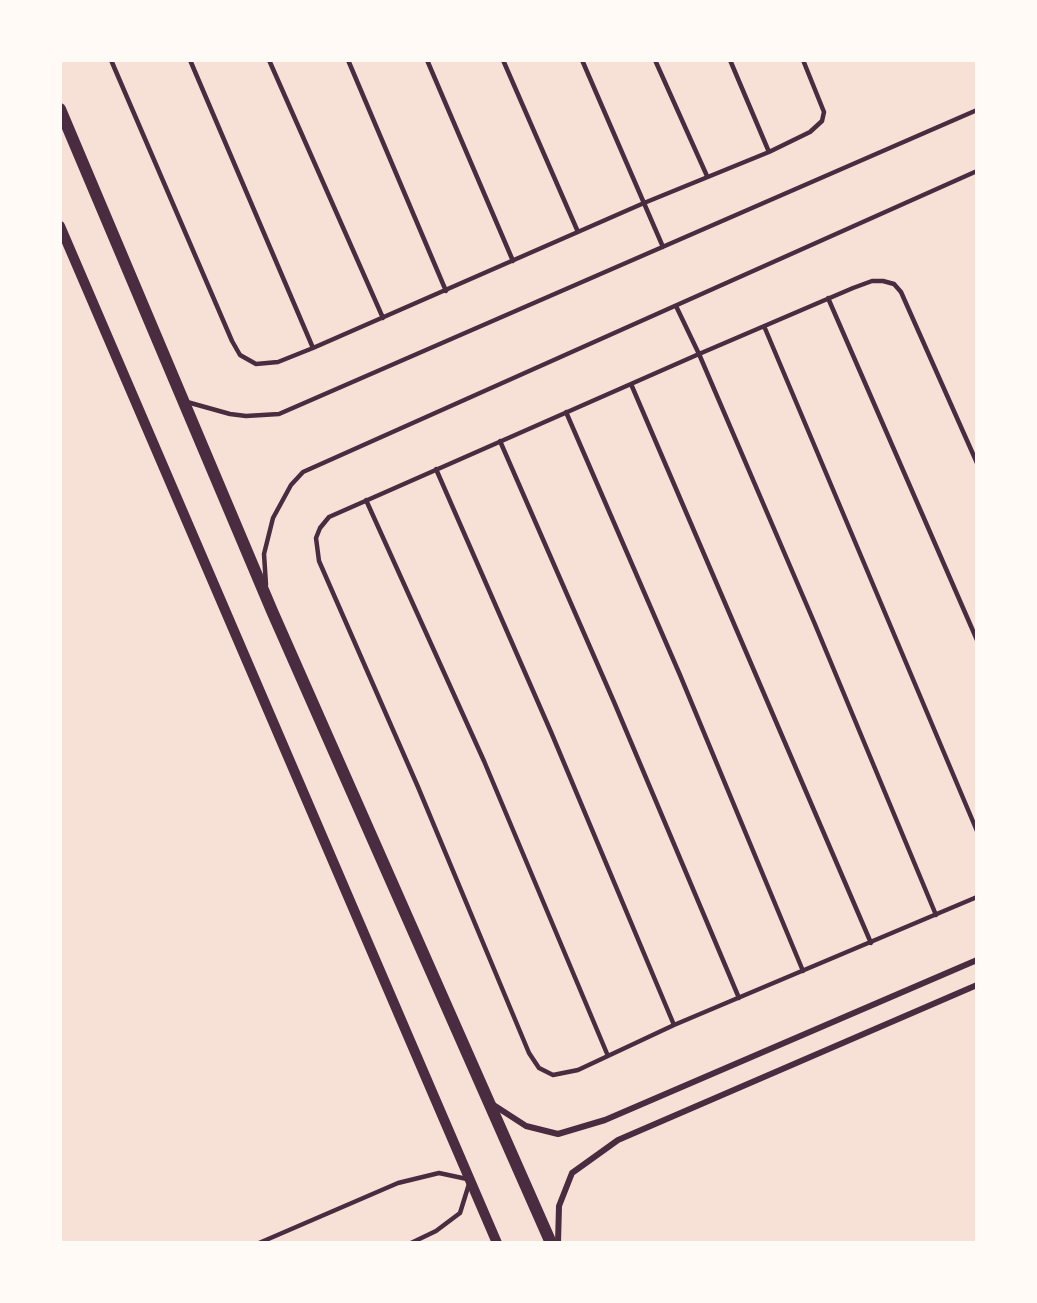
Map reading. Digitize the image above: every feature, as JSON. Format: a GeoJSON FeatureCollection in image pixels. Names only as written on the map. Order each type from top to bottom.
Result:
{"type":"FeatureCollection","features":[{"type":"Feature","properties":{"kind":"main road"},"geometry":{"type":"LineString","coordinates":[[60,109],[272,611],[551,1243]]}},
{"type":"Feature","properties":{"kind":"street"},"geometry":{"type":"LineString","coordinates":[[60,226],[498,1243]]}},
{"type":"Feature","properties":{"kind":"street"},"geometry":{"type":"LineString","coordinates":[[490,1103],[526,1126],[558,1134],[605,1120],[977,960]]}},
{"type":"Feature","properties":{"kind":"street"},"geometry":{"type":"LineString","coordinates":[[558,1243],[559,1206],[572,1173],[618,1140],[977,985]]}},
{"type":"Feature","properties":{"kind":"lane"},"geometry":{"type":"LineString","coordinates":[[111,60],[232,341],[240,355],[256,364],[278,362],[313,348],[644,203],[769,152],[810,132],[822,122],[824,112],[803,60]]}},
{"type":"Feature","properties":{"kind":"lane"},"geometry":{"type":"LineString","coordinates":[[190,60],[313,348]]}},
{"type":"Feature","properties":{"kind":"lane"},"geometry":{"type":"LineString","coordinates":[[269,60],[383,318]]}},
{"type":"Feature","properties":{"kind":"lane"},"geometry":{"type":"LineString","coordinates":[[348,60],[446,291]]}},
{"type":"Feature","properties":{"kind":"lane"},"geometry":{"type":"LineString","coordinates":[[427,60],[513,261]]}},
{"type":"Feature","properties":{"kind":"lane"},"geometry":{"type":"LineString","coordinates":[[504,60],[578,232]]}},
{"type":"Feature","properties":{"kind":"lane"},"geometry":{"type":"LineString","coordinates":[[582,60],[663,247]]}},
{"type":"Feature","properties":{"kind":"lane"},"geometry":{"type":"LineString","coordinates":[[655,60],[707,176]]}},
{"type":"Feature","properties":{"kind":"lane"},"geometry":{"type":"LineString","coordinates":[[730,60],[769,152]]}},
{"type":"Feature","properties":{"kind":"lane"},"geometry":{"type":"LineString","coordinates":[[182,399],[213,411],[230,414],[279,414],[977,110]]}},
{"type":"Feature","properties":{"kind":"lane"},"geometry":{"type":"LineString","coordinates":[[272,611],[264,573],[267,536],[281,501],[303,472],[977,171]]}},
{"type":"Feature","properties":{"kind":"lane"},"geometry":{"type":"LineString","coordinates":[[977,463],[901,292],[894,284],[872,281],[828,298],[328,517],[316,538],[319,561],[418,787],[529,1053],[539,1068],[553,1075],[578,1070],[674,1025],[977,897]]}},
{"type":"Feature","properties":{"kind":"lane"},"geometry":{"type":"LineString","coordinates":[[828,298],[977,640]]}},
{"type":"Feature","properties":{"kind":"lane"},"geometry":{"type":"LineString","coordinates":[[676,306],[699,354],[814,622],[936,915]]}},
{"type":"Feature","properties":{"kind":"lane"},"geometry":{"type":"LineString","coordinates":[[764,326],[977,831]]}},
{"type":"Feature","properties":{"kind":"lane"},"geometry":{"type":"LineString","coordinates":[[631,384],[870,943]]}},
{"type":"Feature","properties":{"kind":"lane"},"geometry":{"type":"LineString","coordinates":[[566,412],[685,686],[803,971]]}},
{"type":"Feature","properties":{"kind":"lane"},"geometry":{"type":"LineString","coordinates":[[500,441],[615,702],[739,998]]}},
{"type":"Feature","properties":{"kind":"lane"},"geometry":{"type":"LineString","coordinates":[[436,469],[551,732],[674,1025]]}},
{"type":"Feature","properties":{"kind":"lane"},"geometry":{"type":"LineString","coordinates":[[366,500],[484,761],[608,1056]]}},
{"type":"Feature","properties":{"kind":"lane"},"geometry":{"type":"LineString","coordinates":[[259,1243],[398,1183],[440,1173],[470,1179],[460,1213],[436,1231],[412,1243]]}},
{"type":"Feature","properties":{"kind":"lane"},"geometry":{"type":"LineString","coordinates":[[412,1243],[420,1243]]}}]}
